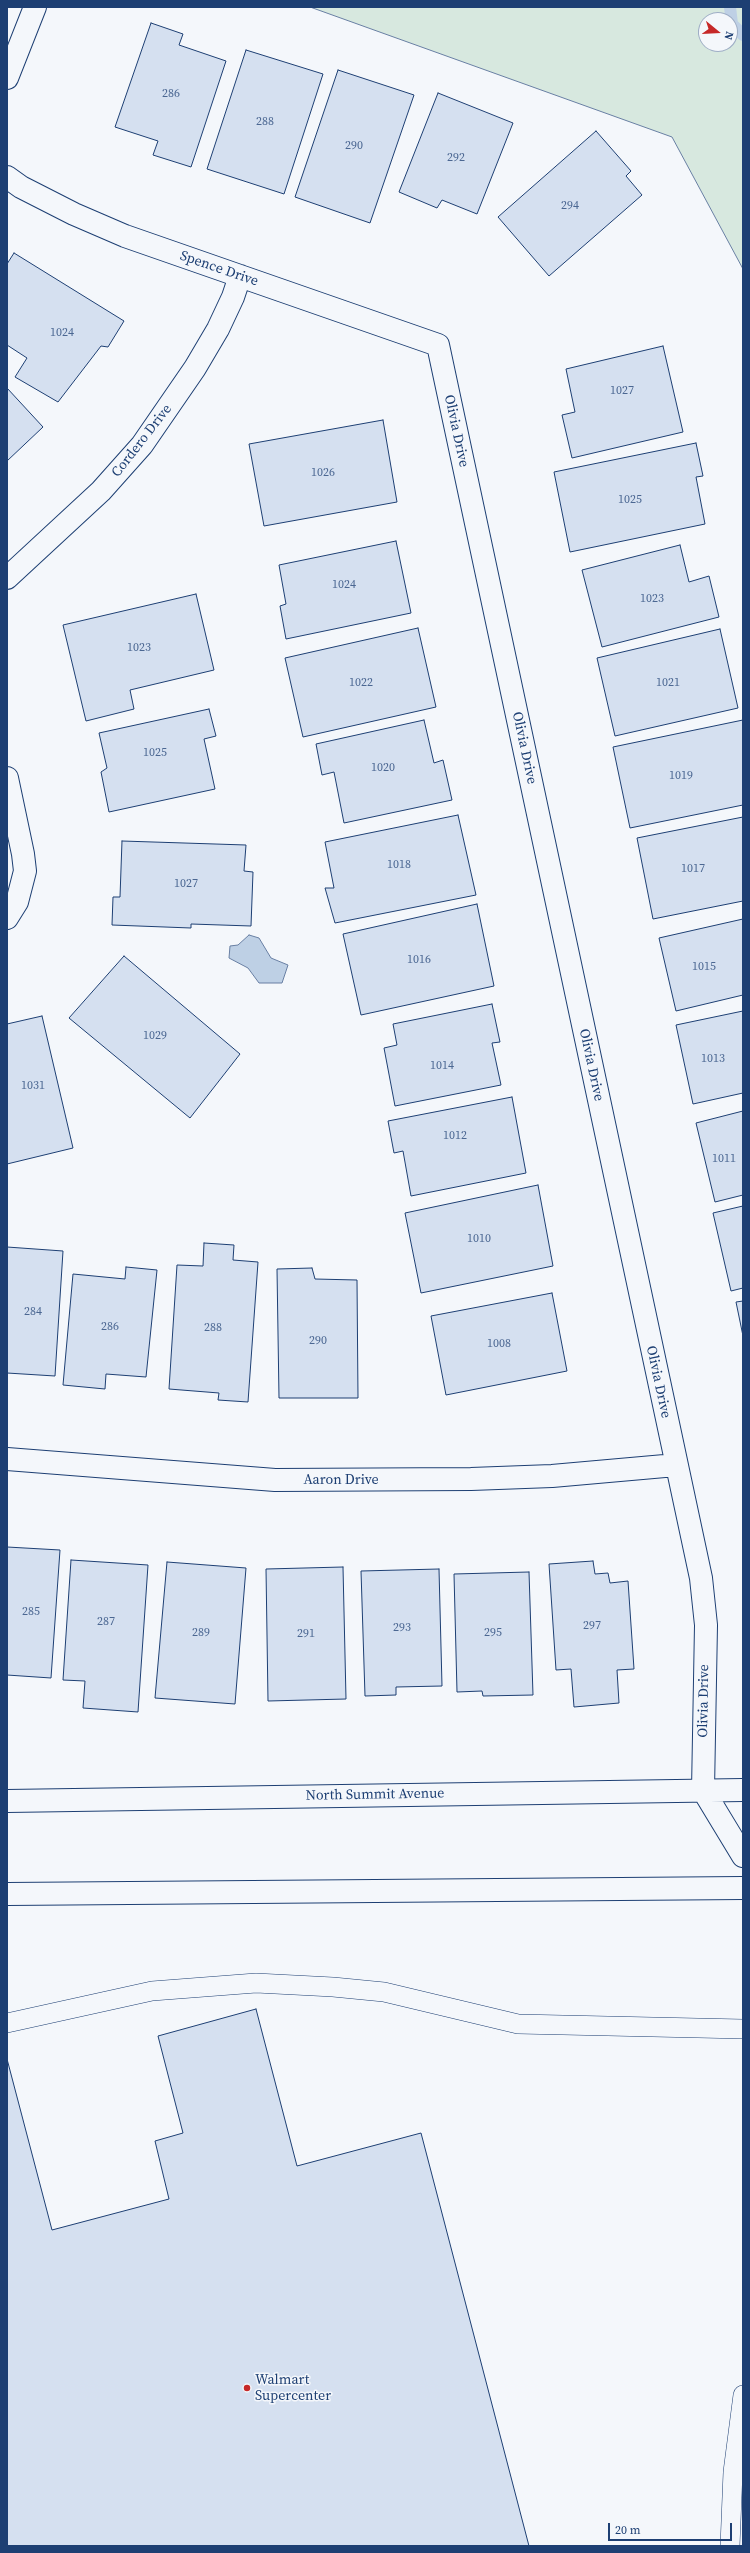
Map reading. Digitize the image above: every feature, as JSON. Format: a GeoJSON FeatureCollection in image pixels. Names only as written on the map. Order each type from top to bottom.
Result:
{"type":"FeatureCollection","features":[{"type":"Feature","properties":{"kind":"street"},"geometry":{"type":"LineString","coordinates":[[7,78],[35,7]]}},
{"type":"Feature","properties":{"kind":"street","name":"Spence Drive"},"geometry":{"type":"LineString","coordinates":[[7,177],[21,187],[74,214],[125,236],[438,345]]}},
{"type":"Feature","properties":{"kind":"street","name":"Cordero Drive"},"geometry":{"type":"LineString","coordinates":[[7,578],[101,491],[142,445],[191,374],[218,329],[240,276]]}},
{"type":"Feature","properties":{"kind":"street","name":"Olivia Drive"},"geometry":{"type":"LineString","coordinates":[[438,345],[701,1578],[706,1626],[703,1790]]}},
{"type":"Feature","properties":{"kind":"street"},"geometry":{"type":"LineString","coordinates":[[7,778],[23,854],[25,871],[17,902],[7,918]]}},
{"type":"Feature","properties":{"kind":"street","name":"Aaron Drive"},"geometry":{"type":"LineString","coordinates":[[7,1459],[275,1480],[471,1479],[552,1476],[676,1465]]}},
{"type":"Feature","properties":{"kind":"street"},"geometry":{"type":"LineString","coordinates":[[703,1790],[743,1856]]}},
{"type":"Feature","properties":{"kind":"street","name":"North Summit Avenue"},"geometry":{"type":"LineString","coordinates":[[7,1801],[743,1790]]}},
{"type":"Feature","properties":{"kind":"street"},"geometry":{"type":"LineString","coordinates":[[7,1894],[743,1888]]}},
{"type":"Feature","properties":{"kind":"lane"},"geometry":{"type":"LineString","coordinates":[[7,2023],[152,1991],[256,1984],[334,1987],[384,1992],[518,2024],[743,2029]]}},
{"type":"Feature","properties":{"kind":"lane"},"geometry":{"type":"LineString","coordinates":[[730,2546],[733,2472],[743,2395]]}},
{"type":"Feature","properties":{"kind":"shaded area"},"geometry":{"type":"Polygon","coordinates":[[[310,7],[743,7],[743,269],[672,137],[310,7]]]}},
{"type":"Feature","properties":{"kind":"water"},"geometry":{"type":"Polygon","coordinates":[[[249,935],[259,938],[271,958],[288,965],[282,983],[259,983],[248,968],[229,958],[230,946],[238,945],[249,935]]]}},
{"type":"Feature","properties":{"kind":"building"},"geometry":{"type":"Polygon","coordinates":[[[151,23],[183,34],[179,45],[226,61],[191,167],[153,155],[158,141],[115,127],[151,23]]]}},
{"type":"Feature","properties":{"kind":"building"},"geometry":{"type":"Polygon","coordinates":[[[246,50],[323,74],[284,194],[207,169],[246,50]]]}},
{"type":"Feature","properties":{"kind":"building"},"geometry":{"type":"Polygon","coordinates":[[[338,70],[414,95],[370,223],[295,197],[338,70]]]}},
{"type":"Feature","properties":{"kind":"building"},"geometry":{"type":"Polygon","coordinates":[[[438,93],[513,123],[477,214],[442,200],[437,208],[399,192],[438,93]]]}},
{"type":"Feature","properties":{"kind":"building"},"geometry":{"type":"Polygon","coordinates":[[[596,131],[631,171],[626,176],[642,195],[549,276],[498,217],[596,131]]]}},
{"type":"Feature","properties":{"kind":"building"},"geometry":{"type":"Polygon","coordinates":[[[14,253],[124,321],[108,347],[101,346],[58,402],[15,377],[27,358],[7,345],[7,264],[14,253]]]}},
{"type":"Feature","properties":{"kind":"building"},"geometry":{"type":"Polygon","coordinates":[[[663,346],[683,432],[572,458],[562,415],[575,412],[566,369],[663,346]]]}},
{"type":"Feature","properties":{"kind":"building"},"geometry":{"type":"Polygon","coordinates":[[[7,388],[43,427],[7,461],[7,388]]]}},
{"type":"Feature","properties":{"kind":"building"},"geometry":{"type":"Polygon","coordinates":[[[383,420],[397,502],[264,526],[249,444],[383,420]]]}},
{"type":"Feature","properties":{"kind":"building"},"geometry":{"type":"Polygon","coordinates":[[[696,443],[703,476],[696,477],[705,524],[570,552],[554,472],[696,443]]]}},
{"type":"Feature","properties":{"kind":"building"},"geometry":{"type":"Polygon","coordinates":[[[396,541],[411,613],[286,639],[280,606],[286,604],[279,565],[396,541]]]}},
{"type":"Feature","properties":{"kind":"building"},"geometry":{"type":"Polygon","coordinates":[[[680,545],[689,582],[709,576],[719,617],[602,647],[582,570],[680,545]]]}},
{"type":"Feature","properties":{"kind":"building"},"geometry":{"type":"Polygon","coordinates":[[[196,594],[214,670],[130,690],[134,709],[86,721],[63,625],[196,594]]]}},
{"type":"Feature","properties":{"kind":"building"},"geometry":{"type":"Polygon","coordinates":[[[418,628],[436,707],[303,737],[285,658],[418,628]]]}},
{"type":"Feature","properties":{"kind":"building"},"geometry":{"type":"Polygon","coordinates":[[[720,629],[738,708],[615,736],[597,658],[720,629]]]}},
{"type":"Feature","properties":{"kind":"building"},"geometry":{"type":"Polygon","coordinates":[[[209,709],[216,736],[204,739],[215,789],[109,812],[101,772],[107,768],[99,733],[209,709]]]}},
{"type":"Feature","properties":{"kind":"building"},"geometry":{"type":"Polygon","coordinates":[[[424,720],[434,763],[443,760],[452,800],[344,823],[334,772],[322,775],[316,744],[424,720]]]}},
{"type":"Feature","properties":{"kind":"building"},"geometry":{"type":"Polygon","coordinates":[[[743,720],[743,805],[630,828],[613,747],[743,720]]]}},
{"type":"Feature","properties":{"kind":"building"},"geometry":{"type":"Polygon","coordinates":[[[458,815],[476,895],[335,923],[325,888],[334,888],[325,842],[458,815]]]}},
{"type":"Feature","properties":{"kind":"building"},"geometry":{"type":"Polygon","coordinates":[[[743,817],[743,901],[653,919],[637,838],[743,817]]]}},
{"type":"Feature","properties":{"kind":"building"},"geometry":{"type":"Polygon","coordinates":[[[122,841],[246,845],[244,871],[253,872],[251,926],[191,924],[191,928],[112,925],[113,897],[120,897],[122,841]]]}},
{"type":"Feature","properties":{"kind":"building"},"geometry":{"type":"Polygon","coordinates":[[[477,904],[494,986],[361,1015],[343,934],[477,904]]]}},
{"type":"Feature","properties":{"kind":"building"},"geometry":{"type":"Polygon","coordinates":[[[743,919],[743,995],[676,1011],[659,938],[743,919]]]}},
{"type":"Feature","properties":{"kind":"building"},"geometry":{"type":"Polygon","coordinates":[[[124,956],[240,1054],[190,1118],[69,1018],[124,956]]]}},
{"type":"Feature","properties":{"kind":"building"},"geometry":{"type":"Polygon","coordinates":[[[492,1004],[500,1042],[492,1043],[501,1085],[395,1106],[384,1048],[397,1045],[393,1024],[492,1004]]]}},
{"type":"Feature","properties":{"kind":"building"},"geometry":{"type":"Polygon","coordinates":[[[743,1011],[743,1093],[693,1104],[676,1025],[743,1011]]]}},
{"type":"Feature","properties":{"kind":"building"},"geometry":{"type":"Polygon","coordinates":[[[42,1016],[73,1148],[7,1164],[7,1024],[42,1016]]]}},
{"type":"Feature","properties":{"kind":"building"},"geometry":{"type":"Polygon","coordinates":[[[512,1097],[526,1173],[411,1196],[403,1151],[394,1153],[388,1121],[512,1097]]]}},
{"type":"Feature","properties":{"kind":"building"},"geometry":{"type":"Polygon","coordinates":[[[743,1111],[743,1195],[715,1202],[696,1123],[743,1111]]]}},
{"type":"Feature","properties":{"kind":"building"},"geometry":{"type":"Polygon","coordinates":[[[538,1185],[553,1266],[421,1293],[405,1213],[538,1185]]]}},
{"type":"Feature","properties":{"kind":"building"},"geometry":{"type":"Polygon","coordinates":[[[743,1206],[743,1288],[731,1291],[713,1213],[743,1206]]]}},
{"type":"Feature","properties":{"kind":"building"},"geometry":{"type":"Polygon","coordinates":[[[204,1243],[234,1245],[233,1260],[258,1262],[248,1402],[218,1400],[219,1393],[169,1389],[177,1265],[203,1266],[204,1243]]]}},
{"type":"Feature","properties":{"kind":"building"},"geometry":{"type":"Polygon","coordinates":[[[7,1247],[63,1251],[55,1376],[7,1373],[7,1247]]]}},
{"type":"Feature","properties":{"kind":"building"},"geometry":{"type":"Polygon","coordinates":[[[126,1267],[157,1270],[146,1377],[106,1374],[105,1389],[63,1385],[73,1274],[125,1279],[126,1267]]]}},
{"type":"Feature","properties":{"kind":"building"},"geometry":{"type":"Polygon","coordinates":[[[312,1268],[315,1279],[357,1280],[358,1398],[279,1398],[277,1269],[312,1268]]]}},
{"type":"Feature","properties":{"kind":"building"},"geometry":{"type":"Polygon","coordinates":[[[552,1293],[567,1371],[446,1395],[431,1316],[552,1293]]]}},
{"type":"Feature","properties":{"kind":"building"},"geometry":{"type":"Polygon","coordinates":[[[743,1301],[743,1336],[736,1302],[743,1301]]]}},
{"type":"Feature","properties":{"kind":"building"},"geometry":{"type":"Polygon","coordinates":[[[7,1547],[60,1550],[51,1678],[7,1675],[7,1547]]]}},
{"type":"Feature","properties":{"kind":"building"},"geometry":{"type":"Polygon","coordinates":[[[71,1560],[148,1565],[138,1712],[83,1708],[85,1681],[63,1680],[71,1560]]]}},
{"type":"Feature","properties":{"kind":"building"},"geometry":{"type":"Polygon","coordinates":[[[593,1561],[595,1574],[608,1573],[610,1583],[628,1581],[634,1669],[617,1670],[619,1703],[574,1707],[571,1669],[556,1670],[549,1564],[593,1561]]]}},
{"type":"Feature","properties":{"kind":"building"},"geometry":{"type":"Polygon","coordinates":[[[167,1562],[246,1568],[235,1704],[155,1698],[167,1562]]]}},
{"type":"Feature","properties":{"kind":"building"},"geometry":{"type":"Polygon","coordinates":[[[343,1567],[346,1699],[268,1701],[266,1569],[343,1567]]]}},
{"type":"Feature","properties":{"kind":"building"},"geometry":{"type":"Polygon","coordinates":[[[439,1569],[442,1686],[396,1687],[396,1695],[365,1696],[361,1571],[439,1569]]]}},
{"type":"Feature","properties":{"kind":"building"},"geometry":{"type":"Polygon","coordinates":[[[529,1572],[533,1695],[483,1696],[482,1691],[457,1692],[454,1574],[529,1572]]]}},
{"type":"Feature","properties":{"kind":"building","name":"Walmart Supercenter"},"geometry":{"type":"Polygon","coordinates":[[[256,2009],[297,2166],[421,2133],[529,2546],[7,2546],[7,2059],[52,2230],[169,2199],[155,2141],[183,2133],[158,2036],[256,2009]]]}},
{"type":"Feature","properties":{"kind":"waterway"},"geometry":{"type":"LineString","coordinates":[[730,7],[732,24],[743,35]]}},
{"type":"Feature","properties":{"kind":"place","name":"Walmart Supercenter"},"geometry":{"type":"Point","coordinates":[247,2388]}}]}
